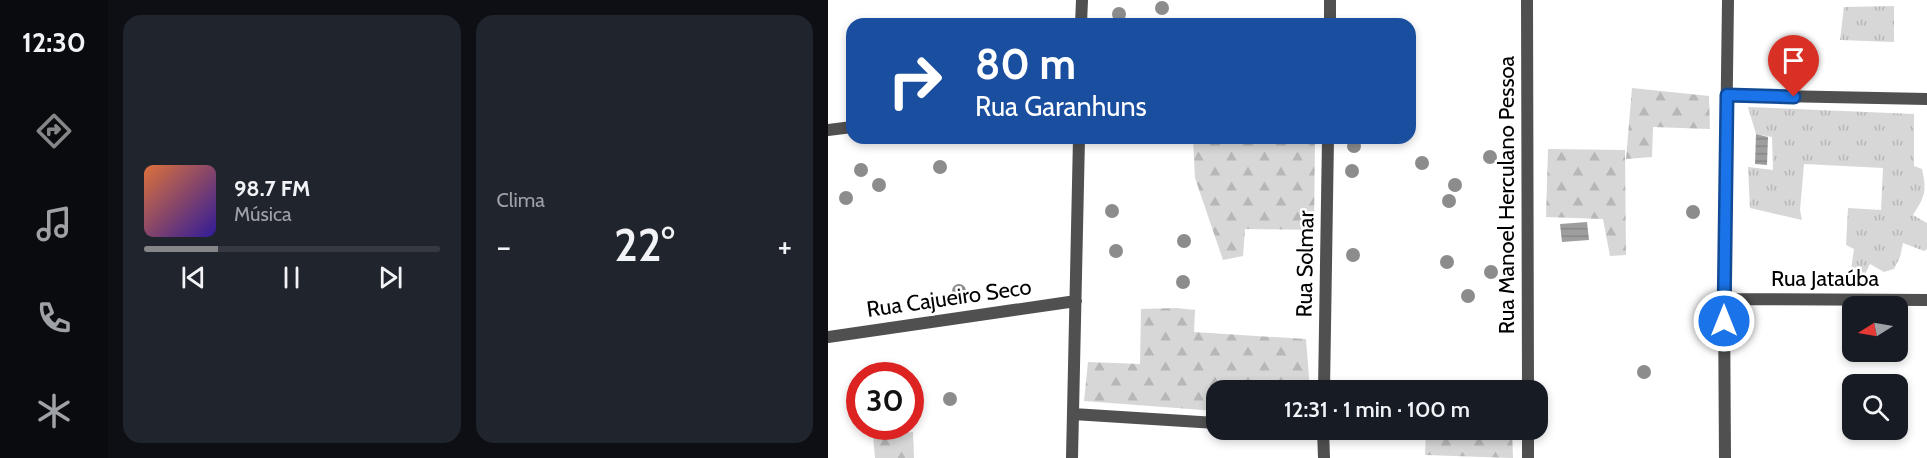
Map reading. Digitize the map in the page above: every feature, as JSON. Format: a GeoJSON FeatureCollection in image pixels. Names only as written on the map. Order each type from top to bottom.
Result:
{"type":"FeatureCollection","features":[{"type":"Feature","properties":{"kind":"street"},"geometry":{"type":"LineString","coordinates":[[1081,18],[1082,0]]}},
{"type":"Feature","properties":{"kind":"street"},"geometry":{"type":"LineString","coordinates":[[1330,0],[1330,18]]}},
{"type":"Feature","properties":{"kind":"street","name":"Rua Manoel Herculano Pessoa"},"geometry":{"type":"LineString","coordinates":[[1527,0],[1528,380]]}},
{"type":"Feature","properties":{"kind":"street"},"geometry":{"type":"LineString","coordinates":[[1725,458],[1724,299],[1728,0]]}},
{"type":"Feature","properties":{"kind":"street"},"geometry":{"type":"LineString","coordinates":[[1727,95],[1927,99]]}},
{"type":"Feature","properties":{"kind":"street"},"geometry":{"type":"LineString","coordinates":[[828,130],[846,127]]}},
{"type":"Feature","properties":{"kind":"street"},"geometry":{"type":"LineString","coordinates":[[1072,458],[1079,144]]}},
{"type":"Feature","properties":{"kind":"street","name":"Rua Solmar"},"geometry":{"type":"LineString","coordinates":[[1324,380],[1328,144]]}},
{"type":"Feature","properties":{"kind":"street","name":"Rua Jataúba"},"geometry":{"type":"LineString","coordinates":[[1724,299],[1927,300]]}},
{"type":"Feature","properties":{"kind":"street","name":"Rua Cajueiro Seco"},"geometry":{"type":"LineString","coordinates":[[828,337],[1076,301]]}},
{"type":"Feature","properties":{"kind":"street"},"geometry":{"type":"LineString","coordinates":[[1073,414],[1206,422]]}},
{"type":"Feature","properties":{"kind":"street"},"geometry":{"type":"LineString","coordinates":[[1323,440],[1324,458]]}},
{"type":"Feature","properties":{"kind":"street"},"geometry":{"type":"LineString","coordinates":[[1528,440],[1528,458]]}},
{"type":"Feature","properties":{"kind":"green space"},"geometry":{"type":"Polygon","coordinates":[[[1894,6],[1894,42],[1840,40],[1844,7],[1894,6]]]}},
{"type":"Feature","properties":{"kind":"green space"},"geometry":{"type":"Polygon","coordinates":[[[1632,88],[1709,96],[1710,129],[1653,127],[1652,157],[1626,159],[1632,88]]]}},
{"type":"Feature","properties":{"kind":"green space"},"geometry":{"type":"Polygon","coordinates":[[[1748,107],[1914,114],[1914,166],[1922,169],[1925,188],[1913,215],[1927,223],[1927,249],[1924,251],[1903,243],[1894,269],[1884,272],[1870,264],[1859,286],[1835,288],[1839,277],[1850,277],[1854,249],[1846,245],[1848,208],[1881,210],[1883,168],[1804,164],[1800,210],[1802,220],[1750,208],[1748,167],[1773,170],[1772,137],[1756,134],[1748,107]]]}},
{"type":"Feature","properties":{"kind":"green space"},"geometry":{"type":"Polygon","coordinates":[[[1193,144],[1315,144],[1314,230],[1245,229],[1243,256],[1223,260],[1195,178],[1193,144]]]}},
{"type":"Feature","properties":{"kind":"green space"},"geometry":{"type":"Polygon","coordinates":[[[1548,149],[1625,150],[1626,255],[1610,256],[1603,219],[1546,217],[1548,149]]]}},
{"type":"Feature","properties":{"kind":"green space"},"geometry":{"type":"Polygon","coordinates":[[[1141,309],[1195,310],[1194,332],[1306,339],[1309,380],[1206,380],[1206,410],[1084,401],[1088,362],[1140,364],[1141,309]]]}},
{"type":"Feature","properties":{"kind":"green space"},"geometry":{"type":"Polygon","coordinates":[[[873,440],[913,440],[914,458],[875,458],[873,440]]]}},
{"type":"Feature","properties":{"kind":"green space"},"geometry":{"type":"Polygon","coordinates":[[[1426,440],[1512,440],[1513,458],[1425,455],[1426,440]]]}},
{"type":"Feature","properties":{"kind":"shaded area"},"geometry":{"type":"Polygon","coordinates":[[[1756,134],[1768,137],[1767,165],[1755,164],[1756,134]]]}},
{"type":"Feature","properties":{"kind":"shaded area"},"geometry":{"type":"Polygon","coordinates":[[[1587,222],[1589,240],[1562,242],[1560,224],[1587,222]]]}},
{"type":"Feature","properties":{"kind":"route"},"geometry":{"type":"LineString","coordinates":[[1724,321],[1727,95],[1794,97]]}}]}
